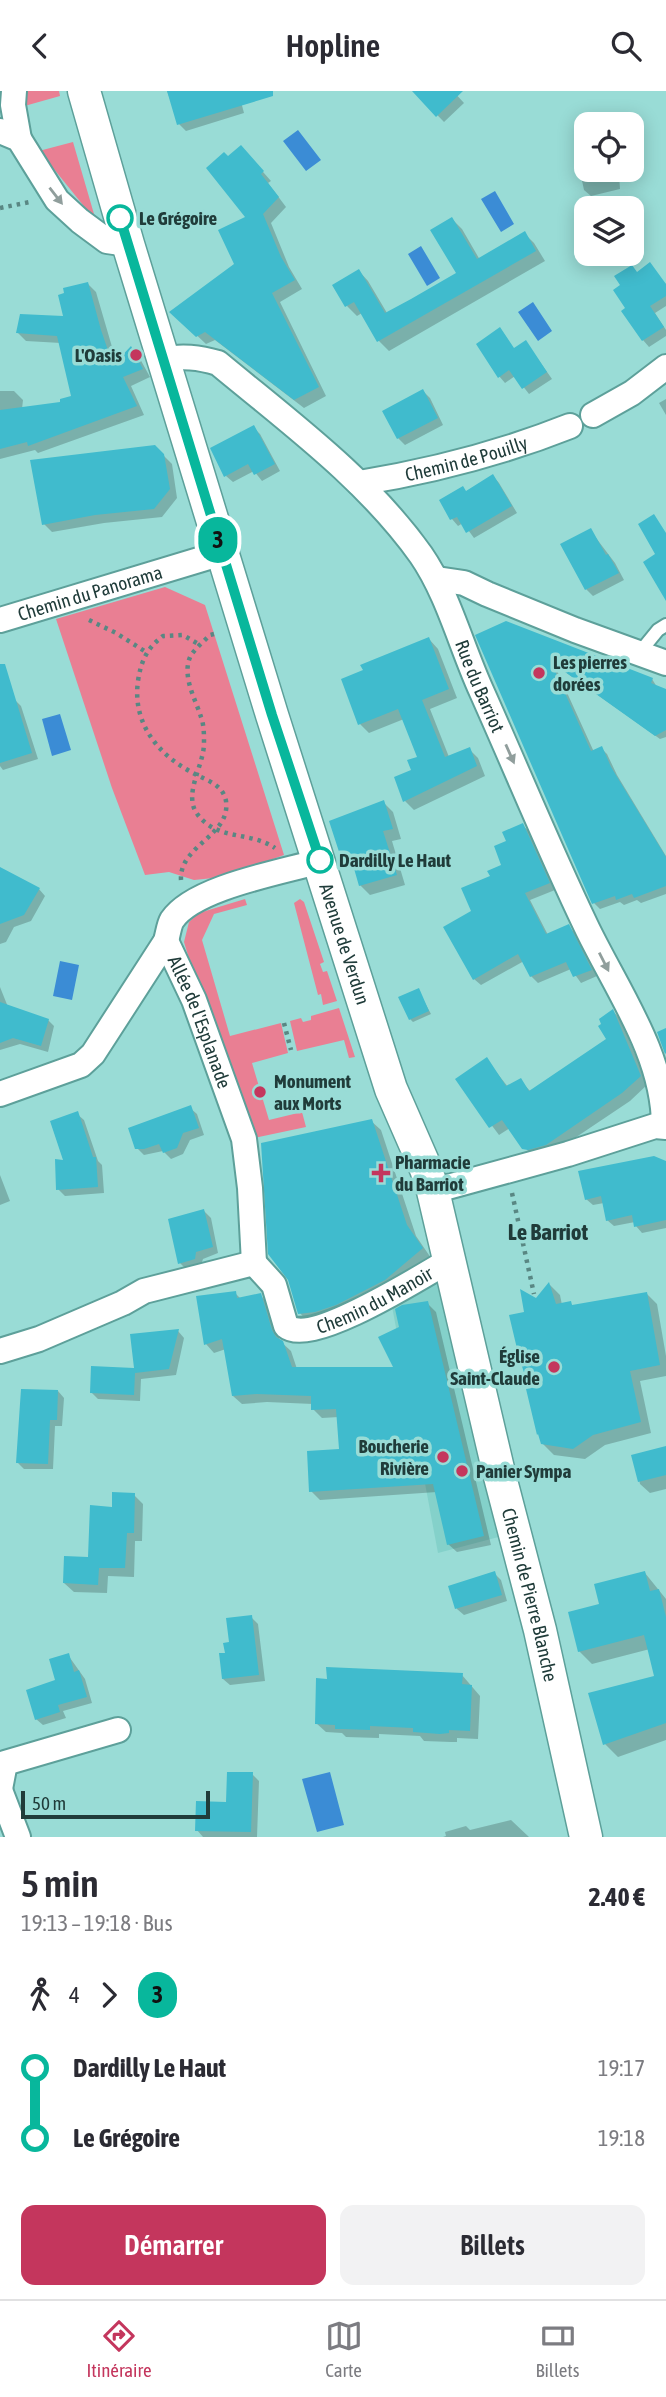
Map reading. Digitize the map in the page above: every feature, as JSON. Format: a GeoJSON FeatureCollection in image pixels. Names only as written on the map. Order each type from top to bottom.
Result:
{"type":"FeatureCollection","features":[{"type":"Feature","properties":{"kind":"street"},"geometry":{"type":"LineString","coordinates":[[14,91],[9,135],[57,200],[107,241],[128,244]]}},
{"type":"Feature","properties":{"kind":"street","name":"Avenue de Verdun"},"geometry":{"type":"LineString","coordinates":[[84,91],[222,553],[391,1089],[433,1191]]}},
{"type":"Feature","properties":{"kind":"street","name":"Rue du Barriot"},"geometry":{"type":"LineString","coordinates":[[163,359],[197,357],[218,363],[359,483],[420,553],[437,579],[464,653],[586,926],[645,1043],[664,1102],[665,1126]]}},
{"type":"Feature","properties":{"kind":"street"},"geometry":{"type":"LineString","coordinates":[[593,415],[632,393],[666,367]]}},
{"type":"Feature","properties":{"kind":"street","name":"Chemin de Pouilly"},"geometry":{"type":"LineString","coordinates":[[359,483],[463,463],[570,426]]}},
{"type":"Feature","properties":{"kind":"street","name":"Chemin du Panorama"},"geometry":{"type":"LineString","coordinates":[[0,620],[222,553]]}},
{"type":"Feature","properties":{"kind":"street"},"geometry":{"type":"LineString","coordinates":[[437,579],[464,583],[575,630],[666,663]]}},
{"type":"Feature","properties":{"kind":"street"},"geometry":{"type":"LineString","coordinates":[[186,905],[223,888],[320,861]]}},
{"type":"Feature","properties":{"kind":"street","name":"Allée de l'Esplanade"},"geometry":{"type":"LineString","coordinates":[[186,905],[171,921],[166,941],[194,1000],[244,1139],[250,1188],[244,1265]]}},
{"type":"Feature","properties":{"kind":"street"},"geometry":{"type":"LineString","coordinates":[[0,1094],[81,1065],[93,1054],[166,941]]}},
{"type":"Feature","properties":{"kind":"street"},"geometry":{"type":"LineString","coordinates":[[433,1191],[568,1154],[655,1126],[665,1126]]}},
{"type":"Feature","properties":{"kind":"street","name":"Chemin de Pierre Blanche"},"geometry":{"type":"LineString","coordinates":[[433,1191],[499,1473],[540,1630],[586,1837]]}},
{"type":"Feature","properties":{"kind":"street","name":"Chemin du Manoir"},"geometry":{"type":"LineString","coordinates":[[244,1265],[274,1285],[286,1327],[297,1332],[338,1320],[450,1260]]}},
{"type":"Feature","properties":{"kind":"street"},"geometry":{"type":"LineString","coordinates":[[0,1351],[39,1339],[123,1303],[144,1291],[244,1265]]}},
{"type":"Feature","properties":{"kind":"street"},"geometry":{"type":"LineString","coordinates":[[18,1837],[0,1789],[5,1763],[118,1730]]}},
{"type":"Feature","properties":{"kind":"lane"},"geometry":{"type":"LineString","coordinates":[[640,652],[658,630],[666,625]]}},
{"type":"Feature","properties":{"kind":"path"},"geometry":{"type":"LineString","coordinates":[[0,208],[37,201]]}},
{"type":"Feature","properties":{"kind":"path"},"geometry":{"type":"LineString","coordinates":[[79,616],[116,632],[146,652]]}},
{"type":"Feature","properties":{"kind":"path"},"geometry":{"type":"LineString","coordinates":[[214,634],[191,656],[188,669],[192,696],[205,732],[204,750],[191,796],[193,808],[204,823],[214,830],[262,841],[278,851]]}},
{"type":"Feature","properties":{"kind":"path"},"geometry":{"type":"LineString","coordinates":[[186,905],[180,876],[185,862],[192,850],[206,841],[223,816],[226,798],[220,788],[211,781],[162,752],[152,741],[140,714],[138,686],[140,666],[146,652],[163,636],[183,635],[200,645]]}},
{"type":"Feature","properties":{"kind":"path"},"geometry":{"type":"LineString","coordinates":[[284,1023],[290,1050]]}},
{"type":"Feature","properties":{"kind":"path"},"geometry":{"type":"LineString","coordinates":[[511,1192],[534,1294]]}},
{"type":"Feature","properties":{"kind":"shaded area"},"geometry":{"type":"Polygon","coordinates":[[[22,91],[59,91],[60,96],[21,107],[22,91]]]}},
{"type":"Feature","properties":{"kind":"shaded area"},"geometry":{"type":"Polygon","coordinates":[[[73,142],[94,214],[91,215],[45,158],[35,152],[73,142]]]}},
{"type":"Feature","properties":{"kind":"shaded area"},"geometry":{"type":"Polygon","coordinates":[[[165,587],[205,605],[284,855],[223,877],[194,880],[169,872],[145,875],[112,788],[56,619],[165,587]]]}},
{"type":"Feature","properties":{"kind":"shaded area"},"geometry":{"type":"Polygon","coordinates":[[[245,899],[247,905],[214,914],[202,940],[230,1036],[281,1023],[288,1053],[252,1063],[269,1120],[302,1112],[306,1127],[254,1138],[201,998],[184,942],[189,922],[199,913],[245,899]]]}},
{"type":"Feature","properties":{"kind":"shaded area"},"geometry":{"type":"Polygon","coordinates":[[[300,899],[304,902],[324,962],[320,964],[323,972],[327,971],[337,1001],[323,1005],[321,994],[318,995],[294,903],[300,899]]]}},
{"type":"Feature","properties":{"kind":"shaded area"},"geometry":{"type":"Polygon","coordinates":[[[339,1008],[355,1057],[349,1058],[344,1040],[297,1051],[290,1021],[301,1018],[303,1022],[311,1020],[311,1016],[339,1008]]]}},
{"type":"Feature","properties":{"kind":"shaded area"},"geometry":{"type":"Polygon","coordinates":[[[444,1278],[506,1535],[438,1553],[391,1301],[444,1278]]]}},
{"type":"Feature","properties":{"kind":"water"},"geometry":{"type":"Polygon","coordinates":[[[298,130],[321,160],[306,171],[283,141],[298,130]]]}},
{"type":"Feature","properties":{"kind":"water"},"geometry":{"type":"Polygon","coordinates":[[[495,191],[514,224],[501,232],[481,199],[495,191]]]}},
{"type":"Feature","properties":{"kind":"water"},"geometry":{"type":"Polygon","coordinates":[[[421,246],[440,278],[427,286],[408,254],[421,246]]]}},
{"type":"Feature","properties":{"kind":"water"},"geometry":{"type":"Polygon","coordinates":[[[533,302],[552,331],[538,341],[518,312],[533,302]]]}},
{"type":"Feature","properties":{"kind":"water"},"geometry":{"type":"Polygon","coordinates":[[[60,714],[71,750],[52,756],[42,719],[60,714]]]}},
{"type":"Feature","properties":{"kind":"water"},"geometry":{"type":"Polygon","coordinates":[[[60,961],[79,965],[72,1000],[53,996],[60,961]]]}},
{"type":"Feature","properties":{"kind":"water"},"geometry":{"type":"Polygon","coordinates":[[[330,1772],[344,1825],[317,1832],[302,1779],[330,1772]]]}},
{"type":"Feature","properties":{"kind":"building"},"geometry":{"type":"Polygon","coordinates":[[[167,91],[273,91],[273,96],[177,125],[167,91]]]}},
{"type":"Feature","properties":{"kind":"building"},"geometry":{"type":"Polygon","coordinates":[[[412,91],[463,91],[436,117],[412,91]]]}},
{"type":"Feature","properties":{"kind":"building"},"geometry":{"type":"Polygon","coordinates":[[[241,145],[264,171],[261,174],[279,197],[263,214],[281,257],[295,280],[272,293],[319,387],[294,400],[205,332],[196,337],[169,312],[234,264],[218,230],[245,217],[206,168],[224,152],[228,156],[241,145]]]}},
{"type":"Feature","properties":{"kind":"building"},"geometry":{"type":"Polygon","coordinates":[[[452,217],[477,259],[525,231],[536,251],[377,342],[354,302],[345,307],[332,285],[359,269],[385,313],[411,299],[456,273],[430,230],[452,217]]]}},
{"type":"Feature","properties":{"kind":"building"},"geometry":{"type":"Polygon","coordinates":[[[650,262],[666,284],[666,296],[650,306],[664,327],[642,341],[621,311],[625,308],[613,290],[620,285],[614,276],[630,266],[637,272],[650,262]]]}},
{"type":"Feature","properties":{"kind":"building"},"geometry":{"type":"Polygon","coordinates":[[[88,282],[113,365],[131,346],[143,369],[123,377],[137,406],[28,446],[27,442],[0,449],[0,410],[60,402],[60,399],[71,396],[57,336],[16,333],[20,314],[63,316],[58,295],[64,293],[63,288],[88,282]]]}},
{"type":"Feature","properties":{"kind":"building"},"geometry":{"type":"Polygon","coordinates":[[[500,327],[514,348],[526,340],[547,372],[522,389],[509,370],[498,378],[476,344],[500,327]]]}},
{"type":"Feature","properties":{"kind":"building"},"geometry":{"type":"Polygon","coordinates":[[[423,389],[438,418],[397,439],[382,411],[423,389]]]}},
{"type":"Feature","properties":{"kind":"building"},"geometry":{"type":"Polygon","coordinates":[[[254,425],[275,464],[254,475],[248,464],[224,477],[210,448],[254,425]]]}},
{"type":"Feature","properties":{"kind":"building"},"geometry":{"type":"Polygon","coordinates":[[[155,445],[164,454],[170,489],[154,509],[95,515],[42,525],[30,460],[155,445]]]}},
{"type":"Feature","properties":{"kind":"building"},"geometry":{"type":"Polygon","coordinates":[[[493,474],[512,506],[466,533],[457,517],[450,520],[439,500],[463,486],[466,491],[493,474]]]}},
{"type":"Feature","properties":{"kind":"building"},"geometry":{"type":"Polygon","coordinates":[[[654,514],[666,533],[666,601],[643,562],[655,554],[638,524],[654,514]]]}},
{"type":"Feature","properties":{"kind":"building"},"geometry":{"type":"Polygon","coordinates":[[[591,528],[619,573],[585,590],[560,544],[591,528]]]}},
{"type":"Feature","properties":{"kind":"building"},"geometry":{"type":"Polygon","coordinates":[[[506,621],[653,678],[651,683],[666,689],[666,730],[655,736],[551,662],[591,751],[602,746],[611,767],[666,857],[666,886],[634,898],[632,894],[616,900],[615,896],[592,904],[475,635],[506,621]]]}},
{"type":"Feature","properties":{"kind":"building"},"geometry":{"type":"Polygon","coordinates":[[[429,637],[449,689],[422,700],[445,757],[470,747],[477,766],[403,802],[394,777],[411,770],[407,760],[417,757],[398,709],[358,725],[341,679],[363,670],[360,665],[429,637]]]}},
{"type":"Feature","properties":{"kind":"building"},"geometry":{"type":"Polygon","coordinates":[[[0,664],[5,664],[32,753],[0,763],[0,664]]]}},
{"type":"Feature","properties":{"kind":"building"},"geometry":{"type":"Polygon","coordinates":[[[384,800],[393,829],[383,831],[397,875],[359,886],[351,858],[342,861],[329,821],[384,800]]]}},
{"type":"Feature","properties":{"kind":"building"},"geometry":{"type":"Polygon","coordinates":[[[523,823],[550,883],[525,893],[546,934],[569,924],[592,970],[573,977],[566,962],[530,977],[518,954],[473,980],[443,927],[471,911],[461,888],[490,876],[487,871],[501,865],[494,846],[506,841],[502,832],[523,823]]]}},
{"type":"Feature","properties":{"kind":"building"},"geometry":{"type":"Polygon","coordinates":[[[0,867],[40,888],[24,915],[0,924],[0,867]]]}},
{"type":"Feature","properties":{"kind":"building"},"geometry":{"type":"Polygon","coordinates":[[[419,988],[429,1011],[409,1020],[398,997],[419,988]]]}},
{"type":"Feature","properties":{"kind":"building"},"geometry":{"type":"Polygon","coordinates":[[[0,1002],[49,1019],[41,1046],[13,1038],[0,1043],[0,1002]]]}},
{"type":"Feature","properties":{"kind":"building"},"geometry":{"type":"Polygon","coordinates":[[[613,1009],[641,1076],[622,1093],[546,1145],[522,1149],[502,1120],[489,1128],[455,1079],[487,1057],[506,1086],[521,1078],[529,1091],[606,1039],[598,1026],[601,1024],[599,1019],[613,1009]]]}},
{"type":"Feature","properties":{"kind":"building"},"geometry":{"type":"Polygon","coordinates":[[[666,1028],[666,1053],[665,1054],[657,1032],[666,1028]]]}},
{"type":"Feature","properties":{"kind":"building"},"geometry":{"type":"Polygon","coordinates":[[[191,1105],[199,1128],[183,1133],[177,1148],[163,1153],[159,1144],[135,1149],[128,1128],[191,1105]]]}},
{"type":"Feature","properties":{"kind":"building"},"geometry":{"type":"Polygon","coordinates":[[[78,1111],[93,1157],[96,1157],[98,1187],[56,1190],[55,1159],[63,1160],[50,1121],[78,1111]]]}},
{"type":"Feature","properties":{"kind":"building"},"geometry":{"type":"Polygon","coordinates":[[[372,1119],[407,1225],[423,1248],[385,1280],[336,1305],[298,1314],[288,1280],[268,1254],[261,1143],[372,1119]]]}},
{"type":"Feature","properties":{"kind":"building"},"geometry":{"type":"Polygon","coordinates":[[[654,1156],[666,1161],[666,1220],[634,1227],[632,1215],[606,1221],[601,1196],[585,1200],[578,1171],[654,1156]]]}},
{"type":"Feature","properties":{"kind":"building"},"geometry":{"type":"Polygon","coordinates":[[[204,1209],[213,1247],[196,1252],[195,1259],[178,1264],[168,1219],[204,1209]]]}},
{"type":"Feature","properties":{"kind":"building"},"geometry":{"type":"Polygon","coordinates":[[[549,1282],[556,1304],[571,1301],[572,1305],[647,1292],[660,1365],[630,1371],[641,1422],[593,1435],[573,1449],[541,1444],[509,1315],[524,1312],[520,1289],[536,1298],[549,1282]]]}},
{"type":"Feature","properties":{"kind":"building"},"geometry":{"type":"Polygon","coordinates":[[[236,1291],[237,1298],[261,1293],[272,1330],[276,1337],[283,1341],[292,1367],[393,1367],[378,1337],[399,1327],[395,1309],[402,1305],[428,1301],[484,1536],[447,1545],[433,1484],[309,1492],[307,1451],[339,1449],[336,1409],[311,1410],[311,1396],[232,1396],[222,1339],[204,1345],[196,1296],[236,1291]]]}},
{"type":"Feature","properties":{"kind":"building"},"geometry":{"type":"Polygon","coordinates":[[[179,1329],[169,1369],[135,1373],[134,1395],[90,1393],[91,1366],[134,1368],[130,1334],[179,1329]]]}},
{"type":"Feature","properties":{"kind":"building"},"geometry":{"type":"Polygon","coordinates":[[[21,1389],[58,1390],[57,1420],[50,1420],[48,1464],[16,1463],[21,1389]]]}},
{"type":"Feature","properties":{"kind":"building"},"geometry":{"type":"Polygon","coordinates":[[[666,1446],[666,1475],[638,1482],[631,1455],[666,1446]]]}},
{"type":"Feature","properties":{"kind":"building"},"geometry":{"type":"Polygon","coordinates":[[[112,1492],[135,1493],[134,1533],[127,1533],[125,1568],[99,1568],[98,1585],[63,1583],[64,1556],[88,1557],[90,1505],[112,1507],[112,1492]]]}},
{"type":"Feature","properties":{"kind":"building"},"geometry":{"type":"Polygon","coordinates":[[[495,1571],[502,1595],[455,1609],[448,1586],[495,1571]]]}},
{"type":"Feature","properties":{"kind":"building"},"geometry":{"type":"Polygon","coordinates":[[[645,1571],[650,1591],[659,1589],[666,1617],[666,1723],[603,1745],[588,1693],[654,1676],[644,1635],[578,1652],[568,1612],[599,1604],[594,1584],[645,1571]]]}},
{"type":"Feature","properties":{"kind":"building"},"geometry":{"type":"Polygon","coordinates":[[[252,1615],[259,1675],[222,1679],[219,1653],[225,1653],[223,1643],[229,1642],[226,1618],[252,1615]]]}},
{"type":"Feature","properties":{"kind":"building"},"geometry":{"type":"Polygon","coordinates":[[[69,1653],[74,1672],[79,1670],[87,1697],[58,1705],[60,1712],[35,1720],[26,1690],[55,1680],[49,1659],[69,1653]]]}},
{"type":"Feature","properties":{"kind":"building"},"geometry":{"type":"Polygon","coordinates":[[[326,1667],[463,1673],[462,1684],[472,1685],[470,1731],[449,1730],[449,1733],[440,1734],[413,1732],[413,1728],[370,1726],[370,1730],[335,1729],[335,1725],[315,1724],[316,1678],[327,1679],[326,1667]]]}},
{"type":"Feature","properties":{"kind":"building"},"geometry":{"type":"Polygon","coordinates":[[[227,1772],[253,1772],[251,1832],[195,1831],[196,1801],[226,1802],[227,1772]]]}},
{"type":"Feature","properties":{"kind":"bus line","name":"3"},"geometry":{"type":"LineString","coordinates":[[120,218],[272,715],[320,860]]}},
{"type":"Feature","properties":{"kind":"place","name":"Le Grégoire"},"geometry":{"type":"Point","coordinates":[120,218]}},
{"type":"Feature","properties":{"kind":"place","name":"L'Oasis"},"geometry":{"type":"Point","coordinates":[136,355]}},
{"type":"Feature","properties":{"kind":"place","name":"Les pierres dorées"},"geometry":{"type":"Point","coordinates":[539,673]}},
{"type":"Feature","properties":{"kind":"place","name":"Dardilly Le Haut"},"geometry":{"type":"Point","coordinates":[320,860]}},
{"type":"Feature","properties":{"kind":"place","name":"Monument aux Morts"},"geometry":{"type":"Point","coordinates":[260,1092]}},
{"type":"Feature","properties":{"kind":"place","name":"Pharmacie du Barriot"},"geometry":{"type":"Point","coordinates":[381,1173]}},
{"type":"Feature","properties":{"kind":"place","name":"Église Saint-Claude"},"geometry":{"type":"Point","coordinates":[554,1367]}},
{"type":"Feature","properties":{"kind":"place","name":"Boucherie Rivière"},"geometry":{"type":"Point","coordinates":[443,1457]}},
{"type":"Feature","properties":{"kind":"place","name":"Panier Sympa"},"geometry":{"type":"Point","coordinates":[462,1471]}},
{"type":"Feature","properties":{"kind":"district","name":"Le Barriot"},"geometry":{"type":"Point","coordinates":[548,1232]}}]}
